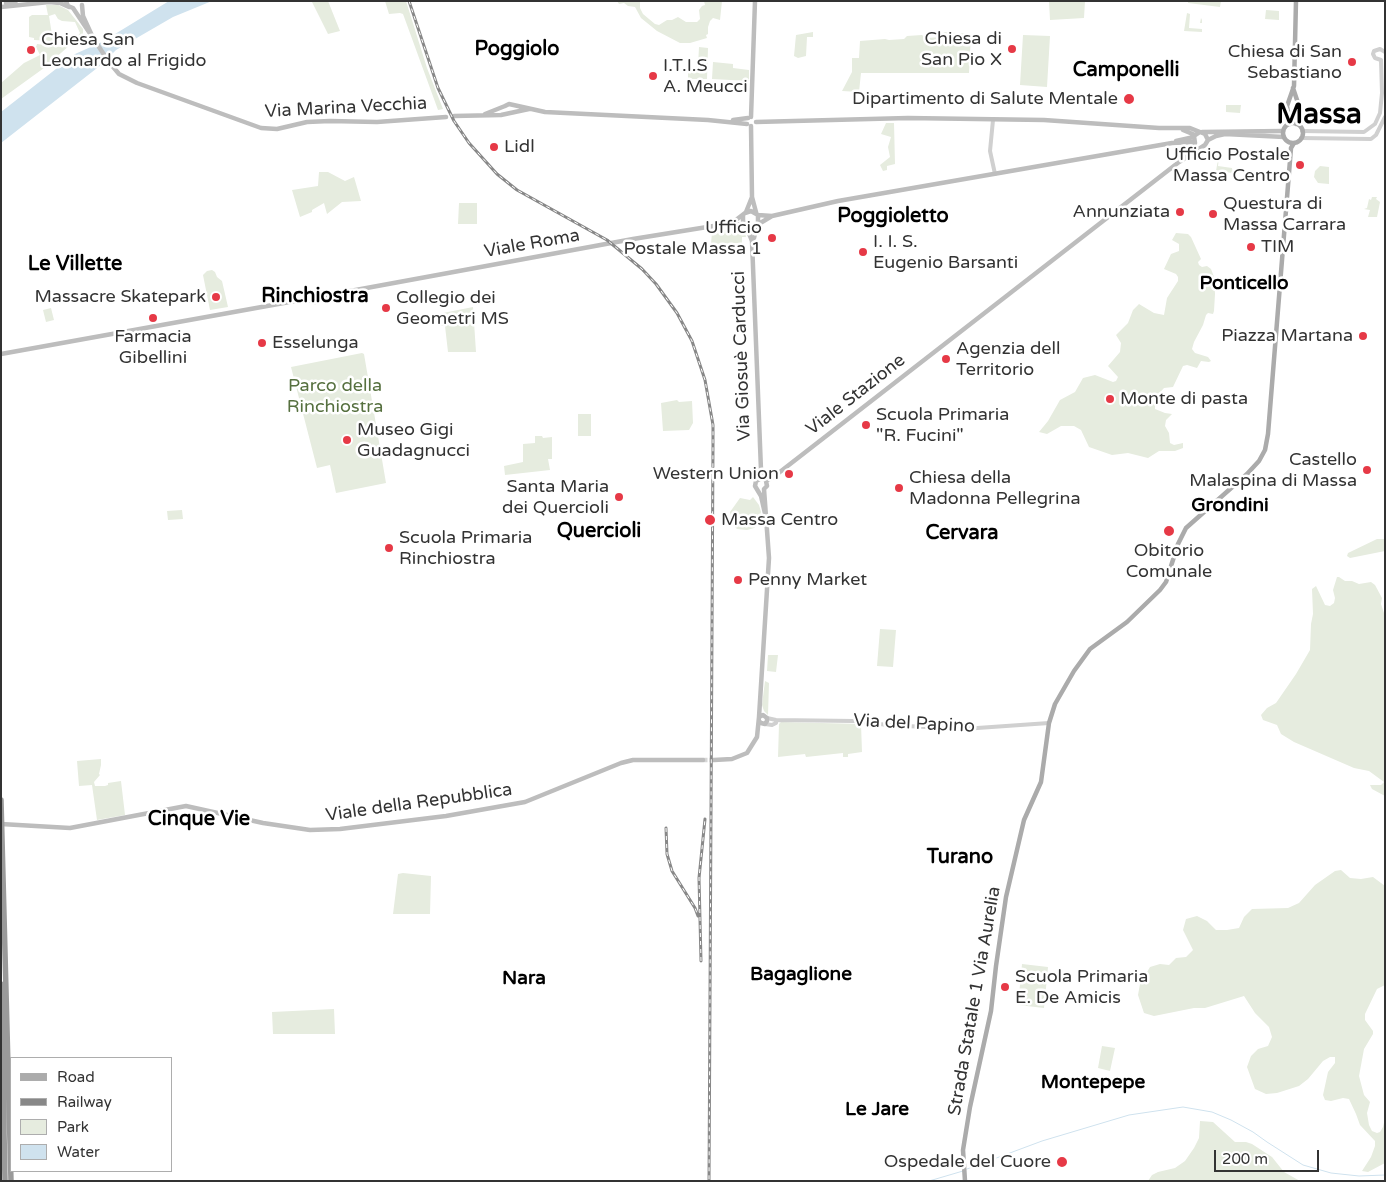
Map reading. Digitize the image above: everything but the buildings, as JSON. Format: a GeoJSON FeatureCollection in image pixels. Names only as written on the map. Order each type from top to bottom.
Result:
{"type":"FeatureCollection","features":[{"type":"Feature","properties":{"kind":"highway"},"geometry":{"type":"LineString","coordinates":[[1,800],[10,1141]]}},
{"type":"Feature","properties":{"kind":"highway"},"geometry":{"type":"LineString","coordinates":[[1,984],[5,1181]]}},
{"type":"Feature","properties":{"kind":"main road","name":"Via Marina Vecchia"},"geometry":{"type":"LineString","coordinates":[[66,1],[119,74],[125,78],[239,121],[269,129],[285,128],[313,122],[377,122],[446,117]]}},
{"type":"Feature","properties":{"kind":"main road"},"geometry":{"type":"LineString","coordinates":[[755,1],[749,125],[752,197],[759,220],[756,225]]}},
{"type":"Feature","properties":{"kind":"main road"},"geometry":{"type":"LineString","coordinates":[[1296,1],[1294,88],[1299,107],[1296,124]]}},
{"type":"Feature","properties":{"kind":"main road"},"geometry":{"type":"LineString","coordinates":[[1,6],[16,3],[49,2],[78,8],[82,3]]}},
{"type":"Feature","properties":{"kind":"main road","name":"Via Marina Vecchia"},"geometry":{"type":"LineString","coordinates":[[82,3],[84,16],[94,40]]}},
{"type":"Feature","properties":{"kind":"main road"},"geometry":{"type":"LineString","coordinates":[[1290,124],[1287,106],[1294,88]]}},
{"type":"Feature","properties":{"kind":"main road"},"geometry":{"type":"LineString","coordinates":[[483,115],[511,105],[544,112],[731,120],[749,117],[755,119],[756,122]]}},
{"type":"Feature","properties":{"kind":"main road"},"geometry":{"type":"LineString","coordinates":[[510,113],[513,108],[511,105]]}},
{"type":"Feature","properties":{"kind":"main road"},"geometry":{"type":"LineString","coordinates":[[504,106],[504,111],[510,113]]}},
{"type":"Feature","properties":{"kind":"main road"},"geometry":{"type":"LineString","coordinates":[[454,116],[501,115],[529,109]]}},
{"type":"Feature","properties":{"kind":"main road"},"geometry":{"type":"LineString","coordinates":[[664,118],[749,125],[754,125],[756,122],[908,118],[1048,120],[1183,130],[1197,136],[1207,136],[1208,140]]}},
{"type":"Feature","properties":{"kind":"main road"},"geometry":{"type":"LineString","coordinates":[[752,197],[744,214],[743,221],[746,226],[751,228],[772,216],[838,201],[1172,143],[1197,136],[1283,131],[1290,124],[1296,124],[1302,131],[1300,138],[1291,148]]}},
{"type":"Feature","properties":{"kind":"main road"},"geometry":{"type":"LineString","coordinates":[[1283,131],[1284,137],[1291,148]]}},
{"type":"Feature","properties":{"kind":"main road"},"geometry":{"type":"LineString","coordinates":[[1187,157],[1203,146],[1208,140],[1225,134],[1284,137]]}},
{"type":"Feature","properties":{"kind":"main road"},"geometry":{"type":"LineString","coordinates":[[1197,136],[1197,145],[1203,146]]}},
{"type":"Feature","properties":{"kind":"main road"},"geometry":{"type":"LineString","coordinates":[[1187,157],[1194,147],[1197,136]]}},
{"type":"Feature","properties":{"kind":"main road"},"geometry":{"type":"LineString","coordinates":[[1288,142],[1294,143]]}},
{"type":"Feature","properties":{"kind":"main road","name":"Strada Statale 1 Via Aurelia"},"geometry":{"type":"LineString","coordinates":[[965,1181],[963,1150],[966,1129],[991,1011],[1006,897],[1024,820],[1041,782],[1049,723],[1062,691],[1080,660],[1097,643],[1127,622],[1151,600],[1166,582],[1180,539],[1186,528],[1247,474],[1265,450],[1269,422],[1291,148]]}},
{"type":"Feature","properties":{"kind":"main road","name":"Viale Stazione"},"geometry":{"type":"LineString","coordinates":[[766,482],[1187,157]]}},
{"type":"Feature","properties":{"kind":"main road"},"geometry":{"type":"LineString","coordinates":[[732,223],[750,211],[772,216]]}},
{"type":"Feature","properties":{"kind":"main road","name":"Viale Roma"},"geometry":{"type":"LineString","coordinates":[[1,354],[310,299],[316,302],[320,297],[633,239],[732,223],[746,226]]}},
{"type":"Feature","properties":{"kind":"main road","name":"Via Giosuè Carducci"},"geometry":{"type":"LineString","coordinates":[[752,241],[756,225]]}},
{"type":"Feature","properties":{"kind":"main road","name":"Via Giosuè Carducci"},"geometry":{"type":"LineString","coordinates":[[746,226],[752,241],[761,470],[755,485],[762,490]]}},
{"type":"Feature","properties":{"kind":"main road"},"geometry":{"type":"LineString","coordinates":[[714,760],[732,759],[747,753],[755,742],[763,720],[760,707],[769,544],[762,490],[766,486],[766,482],[759,479]]}},
{"type":"Feature","properties":{"kind":"main road","name":"Viale della Repubblica"},"geometry":{"type":"LineString","coordinates":[[2,824],[70,828],[186,806],[263,824],[310,830],[340,829],[446,816],[525,802],[621,763],[633,760],[703,760]]}},
{"type":"Feature","properties":{"kind":"street"},"geometry":{"type":"LineString","coordinates":[[1300,138],[1374,138],[1383,115],[1381,60],[1384,52],[1378,48],[1373,53],[1374,58],[1381,60]]}},
{"type":"Feature","properties":{"kind":"street"},"geometry":{"type":"LineString","coordinates":[[1302,131],[1364,132],[1383,115]]}},
{"type":"Feature","properties":{"kind":"street"},"geometry":{"type":"LineString","coordinates":[[993,120],[990,151],[995,174]]}},
{"type":"Feature","properties":{"kind":"street","name":"Via del Papino"},"geometry":{"type":"LineString","coordinates":[[763,720],[772,725],[777,721],[854,721],[888,725],[963,729],[1049,723]]}},
{"type":"Feature","properties":{"kind":"green space"},"geometry":{"type":"Polygon","coordinates":[[[328,1],[340,31],[328,34],[312,2],[328,1]]]}},
{"type":"Feature","properties":{"kind":"green space"},"geometry":{"type":"Polygon","coordinates":[[[385,1],[406,1],[427,68],[443,109],[438,110],[403,14],[389,14],[385,1]]]}},
{"type":"Feature","properties":{"kind":"green space"},"geometry":{"type":"Polygon","coordinates":[[[617,1],[640,1],[640,8],[643,14],[659,25],[667,20],[678,17],[686,22],[697,22],[700,19],[699,10],[705,5],[704,1],[722,1],[720,20],[713,18],[710,21],[708,34],[706,35],[707,38],[690,43],[680,43],[657,31],[641,18],[635,7],[624,3],[619,4],[617,1]]]}},
{"type":"Feature","properties":{"kind":"green space"},"geometry":{"type":"Polygon","coordinates":[[[1049,1],[1085,1],[1084,18],[1050,20],[1049,1]]]}},
{"type":"Feature","properties":{"kind":"green space"},"geometry":{"type":"Polygon","coordinates":[[[1188,1],[1221,1],[1220,7],[1188,3],[1188,1]]]}},
{"type":"Feature","properties":{"kind":"green space"},"geometry":{"type":"Polygon","coordinates":[[[46,5],[58,5],[68,10],[83,29],[83,35],[72,40],[61,41],[77,37],[80,33],[75,22],[62,21],[55,14],[49,16],[53,41],[34,40],[34,38],[29,37],[29,17],[32,15],[48,15],[46,5]]]}},
{"type":"Feature","properties":{"kind":"green space"},"geometry":{"type":"Polygon","coordinates":[[[1266,10],[1279,11],[1279,20],[1265,19],[1266,10]]]}},
{"type":"Feature","properties":{"kind":"green space"},"geometry":{"type":"Polygon","coordinates":[[[1187,13],[1190,14],[1189,28],[1202,29],[1202,32],[1184,31],[1187,13]]]}},
{"type":"Feature","properties":{"kind":"green space"},"geometry":{"type":"Polygon","coordinates":[[[813,32],[813,37],[807,37],[806,56],[798,58],[794,56],[796,35],[813,32]]]}},
{"type":"Feature","properties":{"kind":"green space"},"geometry":{"type":"Polygon","coordinates":[[[944,32],[971,34],[969,73],[861,73],[859,92],[842,91],[852,72],[852,58],[859,58],[860,41],[904,39],[907,36],[922,35],[926,38],[942,37],[944,32]]]}},
{"type":"Feature","properties":{"kind":"green space"},"geometry":{"type":"Polygon","coordinates":[[[1023,35],[1050,36],[1047,87],[1020,85],[1023,35]]]}},
{"type":"Feature","properties":{"kind":"green space"},"geometry":{"type":"Polygon","coordinates":[[[37,44],[61,47],[70,45],[44,68],[1,99],[1,83],[24,63],[40,55],[36,47],[37,44]]]}},
{"type":"Feature","properties":{"kind":"green space"},"geometry":{"type":"Polygon","coordinates":[[[699,47],[708,48],[707,79],[688,79],[688,69],[696,70],[698,66],[699,47]]]}},
{"type":"Feature","properties":{"kind":"green space"},"geometry":{"type":"Polygon","coordinates":[[[713,62],[733,64],[733,68],[749,70],[749,81],[712,79],[713,62]]]}},
{"type":"Feature","properties":{"kind":"green space"},"geometry":{"type":"Polygon","coordinates":[[[1226,105],[1241,105],[1240,113],[1226,112],[1226,105]]]}},
{"type":"Feature","properties":{"kind":"green space"},"geometry":{"type":"Polygon","coordinates":[[[886,123],[894,123],[895,164],[887,166],[887,170],[883,171],[880,165],[890,157],[888,147],[891,137],[881,134],[886,123]]]}},
{"type":"Feature","properties":{"kind":"green space"},"geometry":{"type":"Polygon","coordinates":[[[1220,148],[1218,166],[1232,168],[1233,173],[1216,171],[1220,148]]]}},
{"type":"Feature","properties":{"kind":"green space"},"geometry":{"type":"Polygon","coordinates":[[[1320,166],[1329,167],[1329,184],[1318,183],[1314,177],[1315,171],[1320,166]]]}},
{"type":"Feature","properties":{"kind":"green space"},"geometry":{"type":"Polygon","coordinates":[[[319,172],[328,172],[345,181],[354,177],[361,201],[342,202],[327,214],[324,203],[312,210],[312,212],[300,217],[292,190],[318,186],[319,172]]]}},
{"type":"Feature","properties":{"kind":"green space"},"geometry":{"type":"Polygon","coordinates":[[[1372,197],[1377,197],[1376,199],[1380,202],[1377,217],[1368,217],[1370,210],[1364,209],[1367,208],[1369,199],[1371,200],[1372,197]]]}},
{"type":"Feature","properties":{"kind":"green space"},"geometry":{"type":"Polygon","coordinates":[[[459,203],[477,203],[477,224],[458,224],[459,203]]]}},
{"type":"Feature","properties":{"kind":"green space"},"geometry":{"type":"Polygon","coordinates":[[[739,227],[746,237],[742,237],[742,243],[711,244],[712,232],[739,227]]]}},
{"type":"Feature","properties":{"kind":"green space"},"geometry":{"type":"Polygon","coordinates":[[[1176,233],[1188,234],[1191,237],[1201,259],[1198,262],[1199,265],[1202,267],[1207,266],[1211,269],[1214,277],[1215,294],[1213,314],[1208,313],[1206,315],[1192,349],[1195,353],[1208,357],[1211,361],[1201,361],[1197,368],[1187,365],[1183,366],[1173,387],[1164,388],[1155,398],[1155,409],[1172,414],[1166,420],[1165,426],[1169,433],[1170,443],[1174,445],[1183,443],[1183,448],[1175,451],[1159,451],[1148,458],[1128,453],[1112,455],[1089,447],[1081,430],[1074,426],[1061,426],[1047,434],[1039,432],[1060,400],[1075,392],[1083,378],[1095,375],[1113,382],[1116,381],[1118,377],[1108,366],[1120,352],[1121,343],[1116,335],[1128,323],[1133,310],[1139,304],[1154,313],[1164,315],[1167,298],[1178,281],[1176,274],[1164,269],[1171,254],[1179,251],[1179,244],[1172,240],[1176,233]]]}},
{"type":"Feature","properties":{"kind":"green space","name":"Massacre Skatepark"},"geometry":{"type":"Polygon","coordinates":[[[212,270],[222,281],[228,307],[210,310],[203,275],[207,271],[212,270]]]}},
{"type":"Feature","properties":{"kind":"green space"},"geometry":{"type":"Polygon","coordinates":[[[473,307],[476,352],[448,352],[445,326],[439,325],[437,317],[443,316],[443,313],[473,307]]]}},
{"type":"Feature","properties":{"kind":"green space"},"geometry":{"type":"Polygon","coordinates":[[[51,308],[54,320],[46,322],[43,310],[51,308]]]}},
{"type":"Feature","properties":{"kind":"green space","name":"Parco della Rinchiostra"},"geometry":{"type":"Polygon","coordinates":[[[364,354],[386,483],[336,493],[330,465],[317,468],[291,367],[364,354]]]}},
{"type":"Feature","properties":{"kind":"green space"},"geometry":{"type":"Polygon","coordinates":[[[677,400],[679,402],[692,401],[693,423],[689,430],[663,431],[661,403],[677,400]]]}},
{"type":"Feature","properties":{"kind":"green space"},"geometry":{"type":"Polygon","coordinates":[[[578,414],[591,414],[591,436],[578,436],[578,414]]]}},
{"type":"Feature","properties":{"kind":"green space"},"geometry":{"type":"Polygon","coordinates":[[[535,436],[542,436],[543,438],[552,437],[552,459],[548,459],[550,470],[505,475],[504,466],[523,462],[523,444],[535,443],[535,436]]]}},
{"type":"Feature","properties":{"kind":"green space"},"geometry":{"type":"Polygon","coordinates":[[[753,497],[759,505],[761,512],[758,524],[754,528],[747,530],[737,529],[733,525],[730,512],[740,498],[750,500],[753,497]]]}},
{"type":"Feature","properties":{"kind":"green space"},"geometry":{"type":"Polygon","coordinates":[[[182,510],[183,519],[168,520],[167,511],[182,510]]]}},
{"type":"Feature","properties":{"kind":"green space"},"geometry":{"type":"Polygon","coordinates":[[[1377,539],[1385,539],[1385,551],[1350,558],[1347,556],[1348,553],[1377,539]]]}},
{"type":"Feature","properties":{"kind":"green space"},"geometry":{"type":"Polygon","coordinates":[[[1337,577],[1359,584],[1371,582],[1375,585],[1382,598],[1381,604],[1385,616],[1385,796],[1372,789],[1370,785],[1381,785],[1384,782],[1369,771],[1354,768],[1294,742],[1281,734],[1277,725],[1263,720],[1261,715],[1267,708],[1276,703],[1310,650],[1313,614],[1312,589],[1316,586],[1325,605],[1330,606],[1334,603],[1333,590],[1337,577]]]}},
{"type":"Feature","properties":{"kind":"green space"},"geometry":{"type":"Polygon","coordinates":[[[880,629],[896,630],[893,667],[877,666],[880,629]]]}},
{"type":"Feature","properties":{"kind":"green space"},"geometry":{"type":"Polygon","coordinates":[[[768,655],[778,655],[776,672],[767,671],[768,655]]]}},
{"type":"Feature","properties":{"kind":"green space"},"geometry":{"type":"Polygon","coordinates":[[[765,681],[769,683],[768,715],[762,705],[765,681]]]}},
{"type":"Feature","properties":{"kind":"green space"},"geometry":{"type":"Polygon","coordinates":[[[781,722],[861,724],[862,752],[848,754],[848,757],[843,757],[843,753],[806,757],[805,754],[778,757],[779,724],[781,722]]]}},
{"type":"Feature","properties":{"kind":"green space"},"geometry":{"type":"Polygon","coordinates":[[[101,759],[100,775],[94,782],[95,786],[105,786],[108,783],[121,781],[125,815],[97,820],[92,785],[79,786],[77,761],[101,759]]]}},
{"type":"Feature","properties":{"kind":"green space"},"geometry":{"type":"Polygon","coordinates":[[[1341,870],[1350,878],[1373,877],[1385,886],[1385,985],[1377,989],[1365,1014],[1365,1020],[1373,1034],[1364,1049],[1359,1076],[1364,1095],[1370,1102],[1367,1113],[1372,1131],[1380,1132],[1385,1118],[1385,1163],[1368,1172],[1362,1171],[1371,1157],[1375,1141],[1360,1125],[1349,1099],[1343,1098],[1331,1101],[1325,1100],[1323,1095],[1328,1072],[1335,1063],[1335,1057],[1330,1057],[1323,1061],[1308,1079],[1299,1086],[1277,1093],[1266,1094],[1255,1089],[1247,1067],[1251,1056],[1258,1049],[1268,1046],[1272,1037],[1269,1027],[1255,1013],[1244,996],[1205,1008],[1194,1008],[1154,1016],[1144,1013],[1138,995],[1140,984],[1150,967],[1160,964],[1169,965],[1176,958],[1186,957],[1193,950],[1183,930],[1186,919],[1197,916],[1207,921],[1216,930],[1239,928],[1244,917],[1252,909],[1288,908],[1299,903],[1315,885],[1335,871],[1341,870]]]}},
{"type":"Feature","properties":{"kind":"green space"},"geometry":{"type":"Polygon","coordinates":[[[398,874],[431,876],[430,914],[393,914],[398,874]]]}},
{"type":"Feature","properties":{"kind":"green space"},"geometry":{"type":"Polygon","coordinates":[[[1022,964],[1048,967],[1044,1008],[1018,1005],[1022,964]]]}},
{"type":"Feature","properties":{"kind":"green space"},"geometry":{"type":"Polygon","coordinates":[[[334,1009],[335,1034],[273,1034],[272,1012],[334,1009]]]}},
{"type":"Feature","properties":{"kind":"green space"},"geometry":{"type":"Polygon","coordinates":[[[1102,1046],[1115,1048],[1110,1071],[1098,1068],[1102,1046]]]}},
{"type":"Feature","properties":{"kind":"green space"},"geometry":{"type":"Polygon","coordinates":[[[1200,1121],[1213,1122],[1235,1142],[1252,1144],[1272,1157],[1284,1172],[1300,1181],[1148,1181],[1152,1175],[1175,1168],[1185,1161],[1199,1138],[1200,1121]]]}},
{"type":"Feature","properties":{"kind":"water"},"geometry":{"type":"Polygon","coordinates":[[[169,1],[212,1],[173,17],[116,50],[101,65],[1,143],[1,112],[75,54],[102,42],[169,1]]]}},
{"type":"Feature","properties":{"kind":"waterway"},"geometry":{"type":"LineString","coordinates":[[967,1169],[1042,1141],[1129,1115],[1183,1107],[1212,1112],[1231,1120],[1303,1165],[1331,1173],[1359,1176],[1385,1175]]}},
{"type":"Feature","properties":{"kind":"waterway"},"geometry":{"type":"LineString","coordinates":[[929,1181],[963,1171]]}},
{"type":"Feature","properties":{"kind":"tunnel"},"geometry":{"type":"LineString","coordinates":[[703,760],[714,760]]}},
{"type":"Feature","properties":{"kind":"railway"},"geometry":{"type":"LineString","coordinates":[[409,1],[438,88],[454,121],[469,143],[497,174],[517,190],[607,240],[642,269],[656,284],[677,313],[692,341],[705,380],[713,425],[709,1181]]}},
{"type":"Feature","properties":{"kind":"railway"},"geometry":{"type":"LineString","coordinates":[[701,961],[699,878],[705,819]]}},
{"type":"Feature","properties":{"kind":"railway"},"geometry":{"type":"LineString","coordinates":[[666,828],[667,854],[672,871],[698,916]]}},
{"type":"Feature","properties":{"kind":"place","name":"Chiesa di San Pio X"},"geometry":{"type":"Point","coordinates":[1012,49]}},
{"type":"Feature","properties":{"kind":"place","name":"Chiesa San Leonardo al Frigido"},"geometry":{"type":"Point","coordinates":[31,50]}},
{"type":"Feature","properties":{"kind":"place","name":"Chiesa di San Sebastiano"},"geometry":{"type":"Point","coordinates":[1352,62]}},
{"type":"Feature","properties":{"kind":"place","name":"I.T.I.S A. Meucci"},"geometry":{"type":"Point","coordinates":[653,76]}},
{"type":"Feature","properties":{"kind":"place","name":"Dipartimento di Salute Mentale"},"geometry":{"type":"Point","coordinates":[1129,99]}},
{"type":"Feature","properties":{"kind":"place","name":"Lidl"},"geometry":{"type":"Point","coordinates":[494,147]}},
{"type":"Feature","properties":{"kind":"place","name":"Ufficio Postale Massa Centro"},"geometry":{"type":"Point","coordinates":[1300,165]}},
{"type":"Feature","properties":{"kind":"place","name":"Annunziata"},"geometry":{"type":"Point","coordinates":[1180,212]}},
{"type":"Feature","properties":{"kind":"place","name":"Questura di Massa Carrara"},"geometry":{"type":"Point","coordinates":[1213,214]}},
{"type":"Feature","properties":{"kind":"place","name":"Ufficio Postale Massa 1"},"geometry":{"type":"Point","coordinates":[772,238]}},
{"type":"Feature","properties":{"kind":"place","name":"TIM"},"geometry":{"type":"Point","coordinates":[1251,247]}},
{"type":"Feature","properties":{"kind":"place","name":"I. I. S. Eugenio Barsanti"},"geometry":{"type":"Point","coordinates":[863,252]}},
{"type":"Feature","properties":{"kind":"place","name":"Massacre Skatepark"},"geometry":{"type":"Point","coordinates":[216,297]}},
{"type":"Feature","properties":{"kind":"place","name":"Collegio dei Geometri MS"},"geometry":{"type":"Point","coordinates":[386,308]}},
{"type":"Feature","properties":{"kind":"place","name":"Farmacia Gibellini"},"geometry":{"type":"Point","coordinates":[153,318]}},
{"type":"Feature","properties":{"kind":"place","name":"Piazza Martana"},"geometry":{"type":"Point","coordinates":[1363,336]}},
{"type":"Feature","properties":{"kind":"place","name":"Esselunga"},"geometry":{"type":"Point","coordinates":[262,343]}},
{"type":"Feature","properties":{"kind":"place","name":"Agenzia dell Territorio"},"geometry":{"type":"Point","coordinates":[946,359]}},
{"type":"Feature","properties":{"kind":"place","name":"Monte di pasta"},"geometry":{"type":"Point","coordinates":[1110,399]}},
{"type":"Feature","properties":{"kind":"place","name":"Scuola Primaria \"R. Fucini\""},"geometry":{"type":"Point","coordinates":[866,425]}},
{"type":"Feature","properties":{"kind":"place","name":"Museo Gigi Guadagnucci"},"geometry":{"type":"Point","coordinates":[347,440]}},
{"type":"Feature","properties":{"kind":"place","name":"Castello Malaspina di Massa"},"geometry":{"type":"Point","coordinates":[1367,470]}},
{"type":"Feature","properties":{"kind":"place","name":"Western Union"},"geometry":{"type":"Point","coordinates":[789,474]}},
{"type":"Feature","properties":{"kind":"place","name":"Chiesa della Madonna Pellegrina"},"geometry":{"type":"Point","coordinates":[899,488]}},
{"type":"Feature","properties":{"kind":"place","name":"Santa Maria dei Quercioli"},"geometry":{"type":"Point","coordinates":[619,497]}},
{"type":"Feature","properties":{"kind":"place","name":"Massa Centro"},"geometry":{"type":"Point","coordinates":[710,520]}},
{"type":"Feature","properties":{"kind":"place","name":"Obitorio Comunale"},"geometry":{"type":"Point","coordinates":[1169,531]}},
{"type":"Feature","properties":{"kind":"place","name":"Scuola Primaria Rinchiostra"},"geometry":{"type":"Point","coordinates":[389,548]}},
{"type":"Feature","properties":{"kind":"place","name":"Penny Market"},"geometry":{"type":"Point","coordinates":[738,580]}},
{"type":"Feature","properties":{"kind":"place","name":"Scuola Primaria E. De Amicis"},"geometry":{"type":"Point","coordinates":[1005,987]}},
{"type":"Feature","properties":{"kind":"place","name":"Ospedale del Cuore"},"geometry":{"type":"Point","coordinates":[1062,1162]}},
{"type":"Feature","properties":{"kind":"district","name":"Poggiolo"},"geometry":{"type":"Point","coordinates":[517,50]}},
{"type":"Feature","properties":{"kind":"district","name":"Camponelli"},"geometry":{"type":"Point","coordinates":[1126,71]}},
{"type":"Feature","properties":{"kind":"district","name":"Massa"},"geometry":{"type":"Point","coordinates":[1319,116]}},
{"type":"Feature","properties":{"kind":"district","name":"Poggioletto"},"geometry":{"type":"Point","coordinates":[893,217]}},
{"type":"Feature","properties":{"kind":"district","name":"Le Villette"},"geometry":{"type":"Point","coordinates":[75,265]}},
{"type":"Feature","properties":{"kind":"district","name":"Ponticello"},"geometry":{"type":"Point","coordinates":[1244,284]}},
{"type":"Feature","properties":{"kind":"district","name":"Rinchiostra"},"geometry":{"type":"Point","coordinates":[315,297]}},
{"type":"Feature","properties":{"kind":"district","name":"Grondini"},"geometry":{"type":"Point","coordinates":[1230,506]}},
{"type":"Feature","properties":{"kind":"district","name":"Quercioli"},"geometry":{"type":"Point","coordinates":[599,532]}},
{"type":"Feature","properties":{"kind":"district","name":"Cervara"},"geometry":{"type":"Point","coordinates":[962,534]}},
{"type":"Feature","properties":{"kind":"district","name":"Cinque Vie"},"geometry":{"type":"Point","coordinates":[199,820]}},
{"type":"Feature","properties":{"kind":"district","name":"Turano"},"geometry":{"type":"Point","coordinates":[960,858]}},
{"type":"Feature","properties":{"kind":"district","name":"Bagaglione"},"geometry":{"type":"Point","coordinates":[801,975]}},
{"type":"Feature","properties":{"kind":"district","name":"Nara"},"geometry":{"type":"Point","coordinates":[524,979]}},
{"type":"Feature","properties":{"kind":"district","name":"Montepepe"},"geometry":{"type":"Point","coordinates":[1093,1083]}},
{"type":"Feature","properties":{"kind":"district","name":"Le Jare"},"geometry":{"type":"Point","coordinates":[877,1110]}}]}
